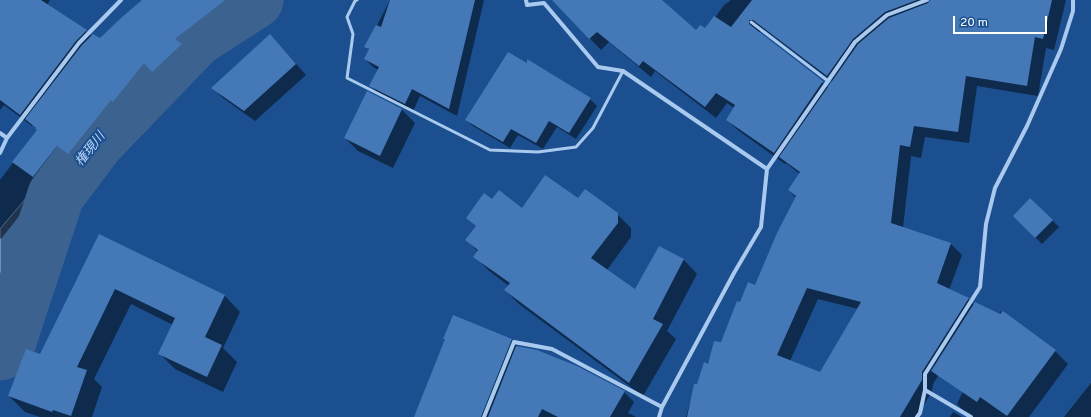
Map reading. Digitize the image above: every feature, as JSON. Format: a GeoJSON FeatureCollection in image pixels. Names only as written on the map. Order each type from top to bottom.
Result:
{"type":"FeatureCollection","features":[{"type":"Feature","properties":{"kind":"street"},"geometry":{"type":"LineString","coordinates":[[0,153],[7,138],[79,43],[121,0]]}},
{"type":"Feature","properties":{"kind":"street"},"geometry":{"type":"LineString","coordinates":[[526,0],[527,6],[544,3],[598,67],[623,71],[767,169]]}},
{"type":"Feature","properties":{"kind":"street"},"geometry":{"type":"LineString","coordinates":[[659,417],[662,407],[734,273],[761,227],[767,169],[855,42],[887,15],[927,0]]}},
{"type":"Feature","properties":{"kind":"street"},"geometry":{"type":"LineString","coordinates":[[917,417],[920,413],[925,390],[925,374],[980,286],[986,224],[995,188],[1027,126],[1061,48],[1073,12],[1073,0]]}},
{"type":"Feature","properties":{"kind":"street"},"geometry":{"type":"LineString","coordinates":[[0,133],[7,138]]}},
{"type":"Feature","properties":{"kind":"street"},"geometry":{"type":"LineString","coordinates":[[484,417],[514,342],[552,349],[662,407]]}},
{"type":"Feature","properties":{"kind":"street"},"geometry":{"type":"LineString","coordinates":[[925,390],[971,417]]}},
{"type":"Feature","properties":{"kind":"lane"},"geometry":{"type":"LineString","coordinates":[[355,0],[347,17],[353,34],[347,78],[490,150],[538,152],[576,147],[593,128],[623,71]]}},
{"type":"Feature","properties":{"kind":"lane"},"geometry":{"type":"LineString","coordinates":[[751,22],[828,81]]}},
{"type":"Feature","properties":{"kind":"water"},"geometry":{"type":"Polygon","coordinates":[[[38,184],[68,194],[23,322],[5,363],[0,367],[0,229],[38,184]]]}},
{"type":"Feature","properties":{"kind":"building"},"geometry":{"type":"Polygon","coordinates":[[[0,0],[41,0],[87,30],[76,41],[20,115],[0,100],[0,0]]]}},
{"type":"Feature","properties":{"kind":"building"},"geometry":{"type":"Polygon","coordinates":[[[142,0],[225,0],[175,39],[182,44],[152,72],[144,63],[113,102],[111,100],[68,154],[57,146],[33,177],[12,162],[37,130],[25,119],[82,45],[93,34],[100,38],[142,0]]]}},
{"type":"Feature","properties":{"kind":"building"},"geometry":{"type":"Polygon","coordinates":[[[390,0],[475,0],[449,109],[412,89],[405,104],[369,86],[379,67],[364,59],[369,49],[364,47],[376,25],[381,27],[390,0]]]}},
{"type":"Feature","properties":{"kind":"building"},"geometry":{"type":"Polygon","coordinates":[[[552,0],[662,0],[696,30],[700,25],[705,28],[714,16],[731,27],[752,0],[917,0],[885,12],[853,39],[827,76],[753,20],[749,20],[749,24],[823,81],[774,153],[726,120],[735,105],[716,93],[705,107],[643,61],[639,66],[597,32],[589,39],[552,0]]]}},
{"type":"Feature","properties":{"kind":"building"},"geometry":{"type":"Polygon","coordinates":[[[930,0],[1052,0],[1043,39],[1035,37],[1027,86],[966,76],[958,132],[914,126],[910,147],[900,145],[891,223],[951,243],[937,283],[969,298],[922,372],[922,380],[900,417],[687,417],[694,384],[697,384],[704,362],[708,364],[714,341],[721,342],[737,301],[740,302],[748,282],[755,285],[777,233],[796,196],[788,190],[800,172],[779,157],[858,44],[889,18],[928,3],[930,0]],[[807,288],[777,355],[820,372],[861,302],[807,288]]]}},
{"type":"Feature","properties":{"kind":"building"},"geometry":{"type":"Polygon","coordinates":[[[270,34],[296,64],[244,111],[211,88],[270,34]]]}},
{"type":"Feature","properties":{"kind":"building"},"geometry":{"type":"Polygon","coordinates":[[[508,52],[527,63],[527,59],[591,98],[569,133],[549,121],[536,143],[511,129],[503,142],[465,120],[508,52]]]}},
{"type":"Feature","properties":{"kind":"building"},"geometry":{"type":"Polygon","coordinates":[[[367,91],[402,109],[380,156],[344,138],[367,91]]]}},
{"type":"Feature","properties":{"kind":"building"},"geometry":{"type":"Polygon","coordinates":[[[545,175],[578,198],[585,189],[618,213],[618,223],[591,258],[635,289],[659,246],[684,259],[653,319],[663,324],[629,383],[504,290],[510,283],[473,257],[478,250],[465,240],[476,226],[466,218],[484,193],[492,199],[499,190],[522,208],[545,175]]]}},
{"type":"Feature","properties":{"kind":"building"},"geometry":{"type":"Polygon","coordinates":[[[1030,198],[1053,220],[1035,238],[1013,216],[1030,198]]]}},
{"type":"Feature","properties":{"kind":"building"},"geometry":{"type":"Polygon","coordinates":[[[99,234],[225,295],[205,337],[222,345],[207,377],[158,354],[175,318],[115,289],[77,367],[87,370],[71,416],[53,410],[52,412],[8,396],[26,349],[40,354],[99,234]]]}},
{"type":"Feature","properties":{"kind":"building"},"geometry":{"type":"Polygon","coordinates":[[[975,302],[1000,314],[1003,311],[1056,350],[1007,416],[980,397],[977,402],[931,371],[975,302]]]}},
{"type":"Feature","properties":{"kind":"building"},"geometry":{"type":"Polygon","coordinates":[[[453,315],[512,339],[481,417],[414,417],[445,339],[443,339],[453,315]]]}},
{"type":"Feature","properties":{"kind":"building"},"geometry":{"type":"Polygon","coordinates":[[[516,346],[537,350],[577,366],[625,391],[610,417],[558,417],[542,409],[538,417],[488,417],[516,346]]]}},
{"type":"Feature","properties":{"kind":"waterway","name":"権現川"},"geometry":{"type":"LineString","coordinates":[[0,352],[6,347],[56,195],[96,142],[196,38],[255,0]]}}]}
